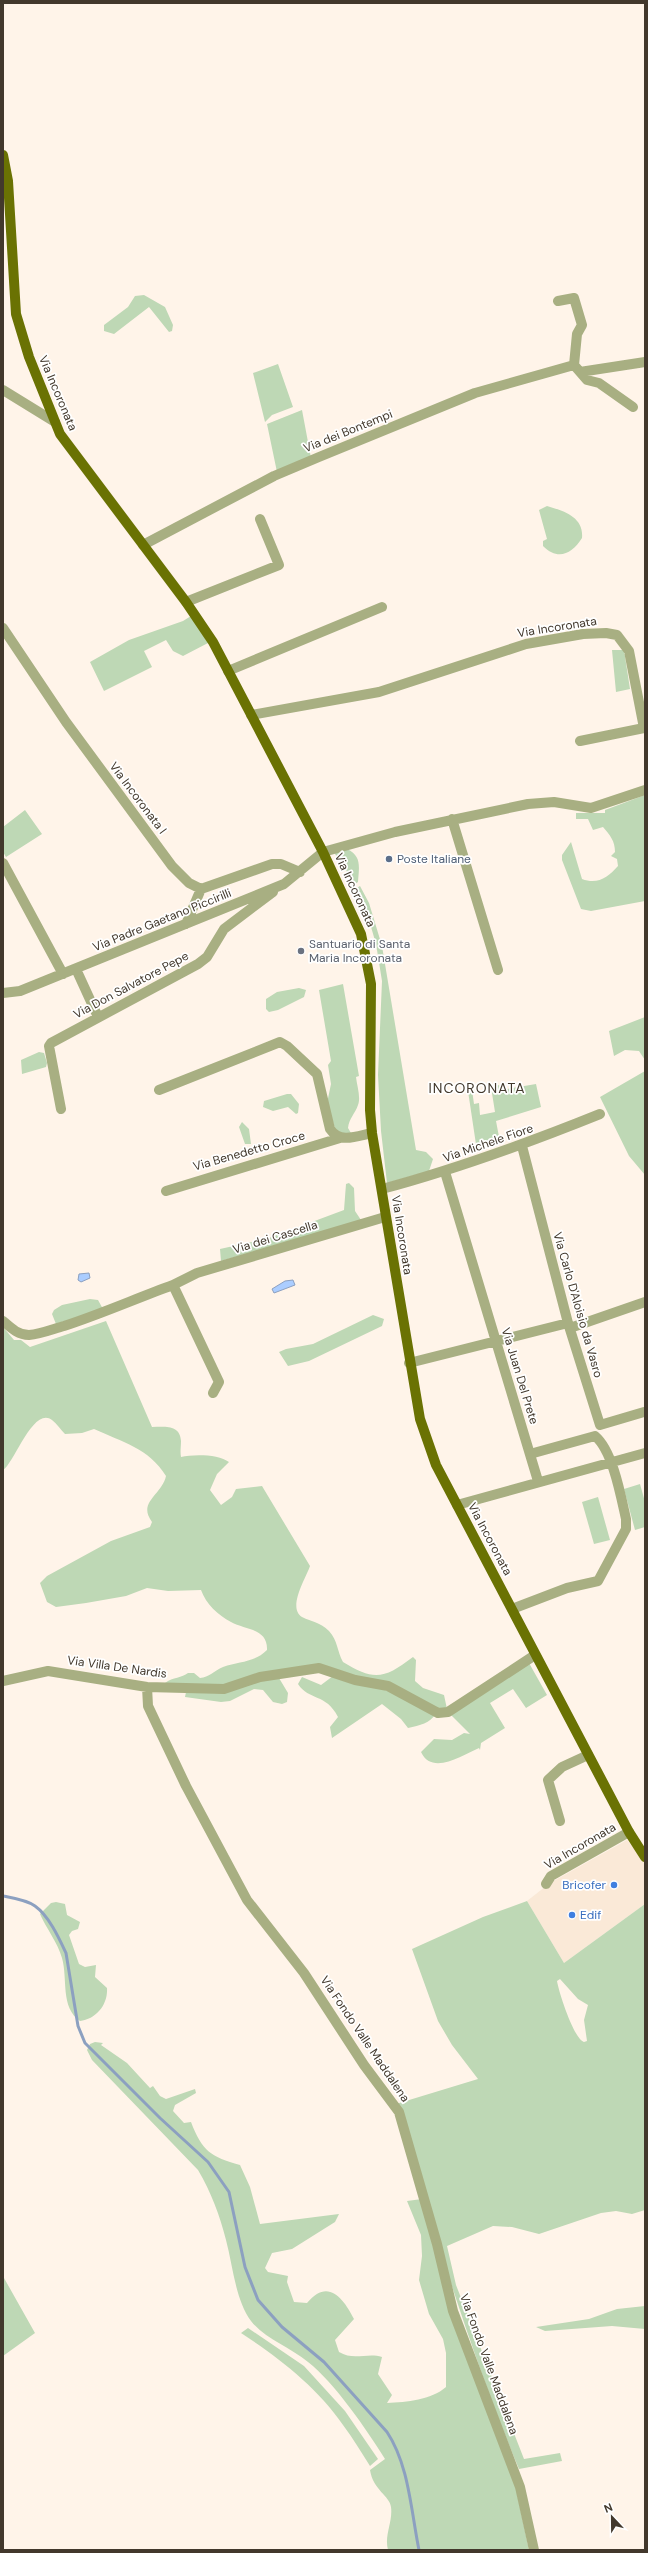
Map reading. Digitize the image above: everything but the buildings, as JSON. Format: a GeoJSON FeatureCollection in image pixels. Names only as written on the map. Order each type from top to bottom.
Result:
{"type":"FeatureCollection","features":[{"type":"Feature","properties":{"kind":"main road","name":"Via Incoronata"},"geometry":{"type":"LineString","coordinates":[[3,155],[8,181],[16,314],[54,422],[60,434],[186,602],[213,642],[252,714],[355,917],[368,958],[372,1011],[370,1110],[372,1133],[409,1363],[420,1419],[436,1465],[629,1832],[642,1847],[645,1857]]}},
{"type":"Feature","properties":{"kind":"street"},"geometry":{"type":"LineString","coordinates":[[558,301],[574,298],[580,314],[582,325],[577,334],[577,369],[587,380],[599,383],[633,407]]}},
{"type":"Feature","properties":{"kind":"street","name":"Via dei Bontempi"},"geometry":{"type":"LineString","coordinates":[[143,545],[274,476],[319,456],[475,393],[577,369],[645,362]]}},
{"type":"Feature","properties":{"kind":"street"},"geometry":{"type":"LineString","coordinates":[[3,390],[54,422]]}},
{"type":"Feature","properties":{"kind":"street"},"geometry":{"type":"LineString","coordinates":[[186,602],[279,565],[260,519]]}},
{"type":"Feature","properties":{"kind":"street"},"geometry":{"type":"LineString","coordinates":[[228,671],[382,607]]}},
{"type":"Feature","properties":{"kind":"street","name":"Via Incoronata I"},"geometry":{"type":"LineString","coordinates":[[3,628],[66,722],[172,866],[189,883],[201,889]]}},
{"type":"Feature","properties":{"kind":"street","name":"Via Incoronata"},"geometry":{"type":"LineString","coordinates":[[252,714],[379,692],[526,644],[583,634],[606,633],[617,635],[629,652],[644,728],[580,741]]}},
{"type":"Feature","properties":{"kind":"street","name":"Via Incoronata"},"geometry":{"type":"LineString","coordinates":[[323,852],[452,819],[528,804],[554,802],[591,808],[645,790]]}},
{"type":"Feature","properties":{"kind":"street"},"geometry":{"type":"LineString","coordinates":[[452,819],[498,970]]}},
{"type":"Feature","properties":{"kind":"street","name":"Via Padre Gaetano Piccirilli"},"geometry":{"type":"LineString","coordinates":[[3,993],[20,991],[64,974],[284,884],[323,852]]}},
{"type":"Feature","properties":{"kind":"street"},"geometry":{"type":"LineString","coordinates":[[3,863],[64,974]]}},
{"type":"Feature","properties":{"kind":"street"},"geometry":{"type":"LineString","coordinates":[[186,924],[201,889],[272,864],[291,866],[300,872]]}},
{"type":"Feature","properties":{"kind":"street","name":"Via Don Salvatore Pepe"},"geometry":{"type":"LineString","coordinates":[[61,1109],[49,1046],[51,1043],[198,964],[207,956],[224,930],[284,884]]}},
{"type":"Feature","properties":{"kind":"street"},"geometry":{"type":"LineString","coordinates":[[76,969],[98,1017]]}},
{"type":"Feature","properties":{"kind":"street"},"geometry":{"type":"LineString","coordinates":[[159,1090],[280,1042],[287,1046],[317,1074],[330,1128],[340,1138]]}},
{"type":"Feature","properties":{"kind":"street","name":"Via Michele Fiore"},"geometry":{"type":"LineString","coordinates":[[382,1189],[445,1172],[522,1146],[600,1114]]}},
{"type":"Feature","properties":{"kind":"street","name":"Via Benedetto Croce"},"geometry":{"type":"LineString","coordinates":[[166,1191],[340,1138],[372,1133]]}},
{"type":"Feature","properties":{"kind":"street","name":"Via Carlo D'Aloisio da Vasro"},"geometry":{"type":"LineString","coordinates":[[522,1146],[569,1325],[600,1425],[644,1412]]}},
{"type":"Feature","properties":{"kind":"street","name":"Via Juan Del Prete"},"geometry":{"type":"LineString","coordinates":[[445,1172],[538,1481]]}},
{"type":"Feature","properties":{"kind":"street","name":"Via dei Cascella"},"geometry":{"type":"LineString","coordinates":[[3,1321],[14,1331],[21,1334],[45,1332],[82,1320],[173,1285],[178,1281],[197,1274],[385,1217]]}},
{"type":"Feature","properties":{"kind":"street"},"geometry":{"type":"LineString","coordinates":[[173,1285],[219,1382],[213,1393]]}},
{"type":"Feature","properties":{"kind":"street"},"geometry":{"type":"LineString","coordinates":[[409,1363],[569,1325],[645,1302]]}},
{"type":"Feature","properties":{"kind":"street"},"geometry":{"type":"LineString","coordinates":[[512,1609],[567,1588],[589,1584],[601,1578],[626,1529],[625,1512],[610,1463],[602,1442],[595,1436],[530,1454]]}},
{"type":"Feature","properties":{"kind":"street"},"geometry":{"type":"LineString","coordinates":[[457,1505],[538,1481],[645,1453]]}},
{"type":"Feature","properties":{"kind":"street","name":"Via Villa De Nardis"},"geometry":{"type":"LineString","coordinates":[[3,1681],[48,1671],[147,1687],[224,1689],[260,1677],[319,1668],[355,1680],[388,1686],[438,1713],[448,1712],[535,1655]]}},
{"type":"Feature","properties":{"kind":"street","name":"Via Fondo Valle Maddalena"},"geometry":{"type":"LineString","coordinates":[[147,1687],[148,1706],[180,1773],[247,1900],[304,1973],[364,2065],[399,2112],[438,2244],[453,2311],[520,2487],[534,2550]]}},
{"type":"Feature","properties":{"kind":"street"},"geometry":{"type":"LineString","coordinates":[[560,1821],[548,1780],[562,1767],[588,1755]]}},
{"type":"Feature","properties":{"kind":"street","name":"Via Incoronata"},"geometry":{"type":"LineString","coordinates":[[546,1884],[551,1876],[629,1832]]}},
{"type":"Feature","properties":{"kind":"shaded area"},"geometry":{"type":"Polygon","coordinates":[[[627,1840],[645,1863],[645,1904],[564,1963],[527,1901],[550,1883],[627,1840]]]}},
{"type":"Feature","properties":{"kind":"green space"},"geometry":{"type":"Polygon","coordinates":[[[144,295],[165,307],[173,325],[172,331],[169,332],[149,307],[114,334],[104,331],[104,325],[128,307],[135,296],[144,295]]]}},
{"type":"Feature","properties":{"kind":"green space"},"geometry":{"type":"Polygon","coordinates":[[[278,364],[293,407],[272,415],[265,422],[253,373],[278,364]]]}},
{"type":"Feature","properties":{"kind":"green space"},"geometry":{"type":"Polygon","coordinates":[[[302,410],[311,458],[277,472],[267,424],[302,410]]]}},
{"type":"Feature","properties":{"kind":"green space"},"geometry":{"type":"Polygon","coordinates":[[[547,506],[572,516],[580,525],[582,538],[569,552],[564,554],[554,553],[543,546],[543,541],[547,539],[539,510],[547,506]]]}},
{"type":"Feature","properties":{"kind":"green space"},"geometry":{"type":"Polygon","coordinates":[[[191,616],[208,643],[183,656],[173,651],[166,640],[144,651],[152,667],[104,691],[90,662],[129,640],[183,621],[191,616]]]}},
{"type":"Feature","properties":{"kind":"green space"},"geometry":{"type":"Polygon","coordinates":[[[612,650],[624,650],[630,689],[616,692],[612,650]]]}},
{"type":"Feature","properties":{"kind":"green space"},"geometry":{"type":"Polygon","coordinates":[[[645,795],[645,901],[591,911],[581,909],[562,860],[562,855],[571,842],[582,879],[593,881],[602,879],[618,866],[617,859],[611,856],[615,852],[612,838],[603,827],[593,830],[588,819],[576,819],[576,813],[605,813],[605,810],[645,795]]]}},
{"type":"Feature","properties":{"kind":"green space"},"geometry":{"type":"Polygon","coordinates":[[[25,810],[42,834],[6,857],[3,852],[3,827],[25,810]]]}},
{"type":"Feature","properties":{"kind":"green space"},"geometry":{"type":"Polygon","coordinates":[[[347,849],[355,855],[358,862],[358,882],[355,884],[351,883],[345,867],[335,854],[335,852],[347,849]]]}},
{"type":"Feature","properties":{"kind":"green space"},"geometry":{"type":"Polygon","coordinates":[[[360,886],[369,903],[382,946],[416,1150],[426,1152],[433,1159],[429,1171],[387,1183],[381,1131],[378,1075],[382,981],[376,944],[369,920],[355,889],[360,886]]]}},
{"type":"Feature","properties":{"kind":"green space"},"geometry":{"type":"Polygon","coordinates":[[[343,984],[359,1076],[356,1077],[359,1102],[348,1128],[351,1133],[337,1135],[327,1103],[331,1084],[328,1065],[331,1061],[319,990],[343,984]]]}},
{"type":"Feature","properties":{"kind":"green space"},"geometry":{"type":"Polygon","coordinates":[[[299,988],[306,990],[304,997],[278,1010],[269,1012],[266,1009],[266,999],[277,992],[299,988]]]}},
{"type":"Feature","properties":{"kind":"green space"},"geometry":{"type":"Polygon","coordinates":[[[645,1017],[645,1060],[639,1051],[625,1050],[614,1056],[609,1031],[645,1017]]]}},
{"type":"Feature","properties":{"kind":"green space"},"geometry":{"type":"Polygon","coordinates":[[[39,1052],[44,1053],[47,1063],[46,1067],[22,1074],[21,1060],[39,1052]]]}},
{"type":"Feature","properties":{"kind":"green space"},"geometry":{"type":"Polygon","coordinates":[[[645,1071],[645,1175],[629,1156],[600,1097],[645,1071]]]}},
{"type":"Feature","properties":{"kind":"green space"},"geometry":{"type":"Polygon","coordinates":[[[536,1084],[541,1107],[496,1121],[500,1142],[477,1151],[468,1091],[472,1090],[474,1104],[479,1103],[480,1115],[495,1112],[491,1087],[499,1085],[501,1090],[536,1084]]]}},
{"type":"Feature","properties":{"kind":"green space"},"geometry":{"type":"Polygon","coordinates":[[[291,1094],[299,1104],[298,1113],[296,1114],[288,1107],[273,1111],[263,1107],[264,1101],[291,1094]]]}},
{"type":"Feature","properties":{"kind":"green space"},"geometry":{"type":"Polygon","coordinates":[[[242,1122],[249,1129],[251,1144],[245,1144],[239,1127],[242,1122]]]}},
{"type":"Feature","properties":{"kind":"green space"},"geometry":{"type":"Polygon","coordinates":[[[349,1183],[354,1188],[355,1211],[361,1220],[221,1261],[220,1249],[269,1238],[344,1210],[346,1184],[349,1183]]]}},
{"type":"Feature","properties":{"kind":"green space"},"geometry":{"type":"Polygon","coordinates":[[[90,1299],[98,1300],[103,1309],[56,1324],[52,1314],[54,1310],[62,1305],[90,1299]]]}},
{"type":"Feature","properties":{"kind":"green space"},"geometry":{"type":"Polygon","coordinates":[[[373,1315],[384,1319],[382,1326],[309,1361],[288,1366],[279,1352],[286,1349],[313,1344],[373,1315]]]}},
{"type":"Feature","properties":{"kind":"green space"},"geometry":{"type":"Polygon","coordinates":[[[106,1321],[152,1427],[166,1427],[175,1429],[178,1432],[181,1441],[181,1457],[206,1455],[219,1457],[229,1462],[217,1474],[210,1490],[221,1505],[232,1497],[236,1489],[262,1486],[310,1566],[297,1600],[296,1607],[298,1613],[302,1617],[326,1628],[334,1639],[343,1662],[364,1673],[380,1675],[387,1673],[413,1657],[416,1660],[415,1681],[423,1688],[444,1695],[447,1709],[442,1711],[322,1667],[224,1688],[165,1683],[188,1673],[194,1673],[200,1678],[223,1667],[252,1660],[267,1650],[264,1637],[255,1631],[231,1622],[222,1616],[213,1609],[201,1590],[168,1591],[147,1588],[126,1596],[86,1603],[56,1607],[47,1602],[40,1583],[47,1576],[111,1541],[150,1527],[152,1522],[148,1515],[147,1509],[152,1499],[164,1483],[166,1476],[152,1459],[125,1442],[94,1429],[82,1433],[65,1434],[56,1423],[45,1418],[38,1421],[31,1428],[13,1458],[3,1470],[3,1327],[14,1340],[21,1340],[30,1347],[106,1321]]]}},
{"type":"Feature","properties":{"kind":"green space"},"geometry":{"type":"Polygon","coordinates":[[[640,1484],[645,1502],[645,1527],[635,1530],[624,1489],[640,1484]]]}},
{"type":"Feature","properties":{"kind":"green space"},"geometry":{"type":"Polygon","coordinates":[[[598,1497],[610,1540],[594,1544],[582,1502],[598,1497]]]}},
{"type":"Feature","properties":{"kind":"green space"},"geometry":{"type":"Polygon","coordinates":[[[529,1663],[547,1695],[526,1708],[513,1689],[490,1703],[505,1728],[481,1743],[480,1750],[479,1748],[448,1762],[432,1762],[426,1759],[421,1752],[434,1739],[452,1740],[464,1733],[470,1734],[450,1714],[529,1663]]]}},
{"type":"Feature","properties":{"kind":"green space"},"geometry":{"type":"Polygon","coordinates":[[[333,1676],[375,1685],[436,1713],[428,1722],[408,1728],[401,1719],[382,1704],[332,1738],[330,1727],[338,1717],[333,1709],[323,1700],[307,1693],[298,1684],[302,1677],[321,1685],[333,1676]]]}},
{"type":"Feature","properties":{"kind":"green space"},"geometry":{"type":"Polygon","coordinates":[[[279,1678],[288,1693],[287,1702],[282,1704],[273,1702],[263,1690],[254,1689],[230,1701],[221,1702],[185,1697],[186,1692],[258,1679],[279,1678]]]}},
{"type":"Feature","properties":{"kind":"green space"},"geometry":{"type":"Polygon","coordinates":[[[527,1901],[564,1963],[645,1904],[645,2210],[632,2214],[616,2211],[601,2213],[539,2234],[512,2227],[493,2226],[447,2246],[456,2285],[524,2459],[560,2453],[562,2461],[519,2469],[468,2334],[438,2243],[396,2104],[478,2079],[452,2045],[438,2021],[412,1949],[483,1917],[527,1901]],[[560,1979],[557,1981],[572,2025],[580,2039],[584,2042],[587,2041],[584,2020],[588,2005],[578,1999],[560,1979]]]}},
{"type":"Feature","properties":{"kind":"green space"},"geometry":{"type":"Polygon","coordinates":[[[56,1902],[65,1904],[67,1915],[80,1922],[78,1929],[72,1931],[69,1935],[79,1964],[85,1967],[96,1965],[95,1977],[107,1988],[107,1994],[100,2010],[86,2020],[80,2021],[70,2008],[67,2000],[62,1958],[58,1947],[40,1914],[51,1903],[56,1902]]]}},
{"type":"Feature","properties":{"kind":"green space"},"geometry":{"type":"Polygon","coordinates":[[[95,2042],[103,2043],[101,2045],[127,2063],[150,2088],[153,2086],[160,2096],[166,2099],[195,2089],[196,2093],[175,2105],[173,2111],[184,2123],[191,2122],[199,2140],[215,2156],[240,2165],[250,2187],[260,2224],[339,2214],[335,2222],[292,2249],[272,2253],[265,2268],[268,2272],[288,2276],[287,2282],[294,2302],[307,2303],[315,2295],[328,2291],[340,2298],[354,2319],[335,2340],[339,2352],[350,2356],[371,2355],[382,2357],[378,2374],[392,2395],[387,2403],[426,2398],[446,2387],[446,2353],[443,2339],[429,2314],[419,2280],[422,2256],[421,2235],[407,2201],[422,2199],[435,2245],[515,2484],[529,2550],[388,2550],[387,2539],[391,2518],[391,2507],[388,2499],[374,2483],[370,2470],[385,2459],[350,2407],[318,2371],[301,2357],[263,2333],[251,2321],[241,2303],[221,2222],[215,2204],[203,2178],[198,2170],[92,2060],[87,2050],[90,2044],[95,2042]]]}},
{"type":"Feature","properties":{"kind":"green space"},"geometry":{"type":"Polygon","coordinates":[[[4,2278],[35,2333],[3,2356],[3,2279],[4,2278]]]}},
{"type":"Feature","properties":{"kind":"green space"},"geometry":{"type":"Polygon","coordinates":[[[645,2306],[645,2329],[612,2326],[545,2331],[536,2327],[589,2319],[617,2309],[645,2306]]]}},
{"type":"Feature","properties":{"kind":"green space"},"geometry":{"type":"Polygon","coordinates":[[[248,2328],[304,2366],[345,2411],[378,2459],[370,2466],[354,2440],[333,2411],[296,2374],[241,2333],[248,2328]]]}},
{"type":"Feature","properties":{"kind":"water"},"geometry":{"type":"Polygon","coordinates":[[[89,1273],[90,1278],[81,1282],[78,1280],[79,1274],[89,1273]]]}},
{"type":"Feature","properties":{"kind":"water"},"geometry":{"type":"Polygon","coordinates":[[[293,1280],[295,1285],[274,1293],[272,1289],[285,1281],[293,1280]]]}},
{"type":"Feature","properties":{"kind":"waterway"},"geometry":{"type":"LineString","coordinates":[[3,1896],[15,1898],[35,1906],[45,1915],[57,1934],[66,1953],[78,2026],[85,2043],[160,2118],[208,2162],[229,2192],[245,2267],[258,2300],[282,2327],[324,2362],[387,2432],[394,2445],[405,2474],[419,2550]]}},
{"type":"Feature","properties":{"kind":"place","name":"Poste Italiane"},"geometry":{"type":"Point","coordinates":[389,859]}},
{"type":"Feature","properties":{"kind":"place","name":"Santuario di Santa Maria Incoronata"},"geometry":{"type":"Point","coordinates":[301,951]}},
{"type":"Feature","properties":{"kind":"place","name":"Bricofer"},"geometry":{"type":"Point","coordinates":[614,1885]}},
{"type":"Feature","properties":{"kind":"place","name":"Edif"},"geometry":{"type":"Point","coordinates":[572,1915]}},
{"type":"Feature","properties":{"kind":"district","name":"INCORONATA"},"geometry":{"type":"Point","coordinates":[477,1088]}}]}
